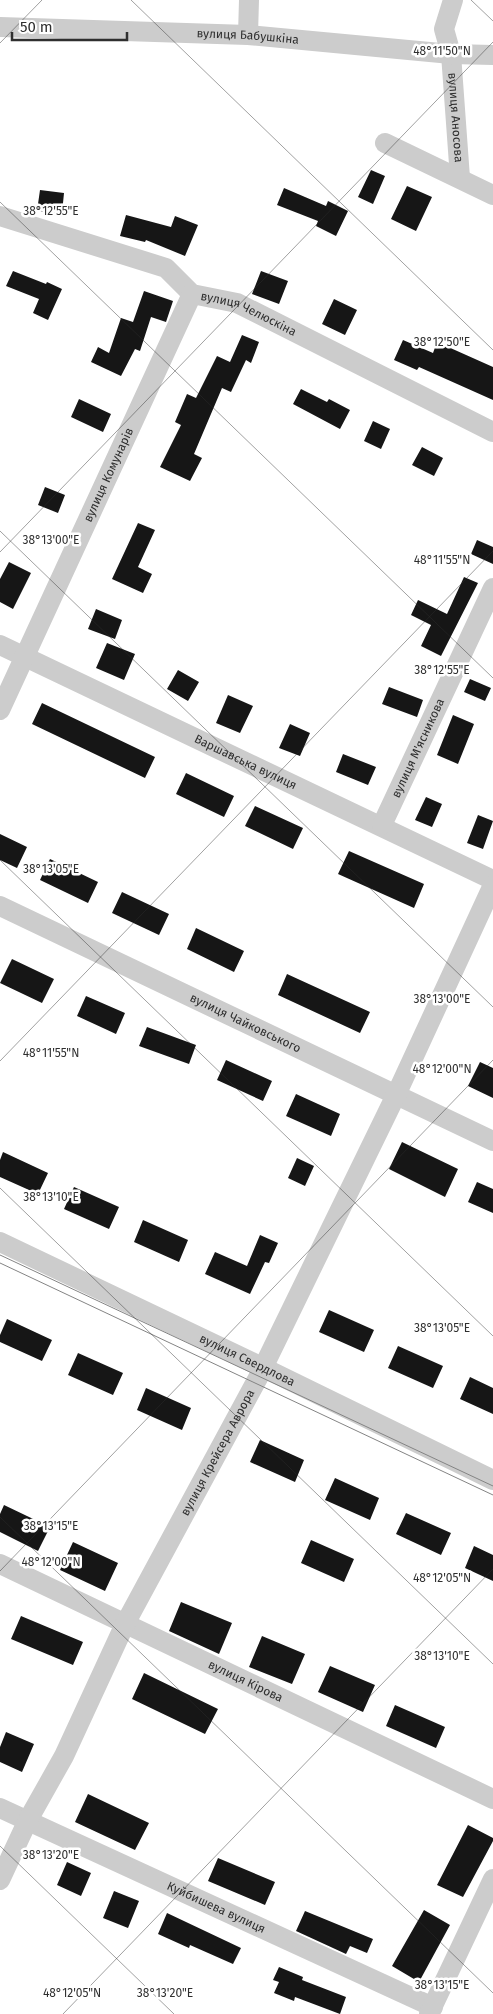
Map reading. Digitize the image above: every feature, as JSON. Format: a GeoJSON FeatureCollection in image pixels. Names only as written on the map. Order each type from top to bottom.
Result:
{"type":"FeatureCollection","features":[{"type":"Feature","properties":{"kind":"street"},"geometry":{"type":"LineString","coordinates":[[248,35],[249,0]]}},
{"type":"Feature","properties":{"kind":"street","name":"вулиця Аносова"},"geometry":{"type":"LineString","coordinates":[[452,0],[444,28],[451,54],[460,178]]}},
{"type":"Feature","properties":{"kind":"street","name":"вулиця Бабушкіна"},"geometry":{"type":"LineString","coordinates":[[0,27],[248,35],[451,54],[493,55]]}},
{"type":"Feature","properties":{"kind":"street"},"geometry":{"type":"LineString","coordinates":[[385,143],[493,195]]}},
{"type":"Feature","properties":{"kind":"street","name":"вулиця Челюскіна"},"geometry":{"type":"LineString","coordinates":[[0,216],[166,268],[192,294],[237,303],[493,432]]}},
{"type":"Feature","properties":{"kind":"street","name":"вулиця Комунарів"},"geometry":{"type":"LineString","coordinates":[[0,710],[192,294]]}},
{"type":"Feature","properties":{"kind":"street","name":"вулиця М'ясникова"},"geometry":{"type":"LineString","coordinates":[[382,825],[493,588]]}},
{"type":"Feature","properties":{"kind":"street","name":"Варшавська вулиця"},"geometry":{"type":"LineString","coordinates":[[0,645],[24,658],[382,825],[493,880]]}},
{"type":"Feature","properties":{"kind":"street","name":"вулиця Крейсера Аврора"},"geometry":{"type":"LineString","coordinates":[[0,1880],[28,1820],[64,1756],[125,1624],[259,1376],[396,1095],[493,885]]}},
{"type":"Feature","properties":{"kind":"street","name":"вулиця Чайковського"},"geometry":{"type":"LineString","coordinates":[[0,906],[493,1141]]}},
{"type":"Feature","properties":{"kind":"street","name":"вулиця Свердлова"},"geometry":{"type":"LineString","coordinates":[[0,1242],[493,1480]]}},
{"type":"Feature","properties":{"kind":"street","name":"вулиця Кірова"},"geometry":{"type":"LineString","coordinates":[[0,1564],[493,1799]]}},
{"type":"Feature","properties":{"kind":"street","name":"Куйбишева вулиця"},"geometry":{"type":"LineString","coordinates":[[0,1808],[431,2011]]}},
{"type":"Feature","properties":{"kind":"street"},"geometry":{"type":"LineString","coordinates":[[431,2011],[493,1879]]}},
{"type":"Feature","properties":{"kind":"building"},"geometry":{"type":"Polygon","coordinates":[[[371,170],[385,176],[373,204],[358,197],[371,170]]]}},
{"type":"Feature","properties":{"kind":"building"},"geometry":{"type":"Polygon","coordinates":[[[407,186],[432,197],[416,231],[391,219],[407,186]]]}},
{"type":"Feature","properties":{"kind":"building"},"geometry":{"type":"Polygon","coordinates":[[[284,188],[326,206],[328,201],[348,211],[336,236],[316,226],[318,221],[277,205],[284,188]]]}},
{"type":"Feature","properties":{"kind":"building"},"geometry":{"type":"Polygon","coordinates":[[[40,190],[64,193],[62,213],[37,211],[40,190]]]}},
{"type":"Feature","properties":{"kind":"building"},"geometry":{"type":"Polygon","coordinates":[[[126,215],[171,227],[175,216],[198,225],[185,256],[146,240],[145,242],[120,236],[126,215]]]}},
{"type":"Feature","properties":{"kind":"building"},"geometry":{"type":"Polygon","coordinates":[[[13,271],[62,289],[48,320],[33,313],[39,299],[6,286],[13,271]]]}},
{"type":"Feature","properties":{"kind":"building"},"geometry":{"type":"Polygon","coordinates":[[[261,271],[288,281],[279,304],[252,294],[261,271]]]}},
{"type":"Feature","properties":{"kind":"building"},"geometry":{"type":"Polygon","coordinates":[[[144,291],[173,301],[166,322],[151,317],[140,351],[135,349],[121,376],[91,362],[98,347],[109,353],[121,318],[133,322],[144,291]]]}},
{"type":"Feature","properties":{"kind":"building"},"geometry":{"type":"Polygon","coordinates":[[[334,299],[357,310],[345,335],[322,324],[334,299]]]}},
{"type":"Feature","properties":{"kind":"building"},"geometry":{"type":"Polygon","coordinates":[[[242,335],[259,342],[251,363],[246,360],[231,392],[222,388],[194,454],[202,458],[190,481],[160,467],[181,425],[175,422],[187,394],[196,398],[217,356],[230,362],[242,335]]]}},
{"type":"Feature","properties":{"kind":"building"},"geometry":{"type":"Polygon","coordinates":[[[403,340],[433,353],[437,342],[493,367],[493,400],[419,367],[417,370],[394,360],[403,340]]]}},
{"type":"Feature","properties":{"kind":"building"},"geometry":{"type":"Polygon","coordinates":[[[301,389],[327,402],[329,399],[350,410],[340,429],[293,404],[301,389]]]}},
{"type":"Feature","properties":{"kind":"building"},"geometry":{"type":"Polygon","coordinates":[[[79,399],[111,414],[103,432],[71,417],[79,399]]]}},
{"type":"Feature","properties":{"kind":"building"},"geometry":{"type":"Polygon","coordinates":[[[373,421],[390,429],[381,449],[364,441],[373,421]]]}},
{"type":"Feature","properties":{"kind":"building"},"geometry":{"type":"Polygon","coordinates":[[[422,447],[443,458],[434,476],[412,465],[422,447]]]}},
{"type":"Feature","properties":{"kind":"building"},"geometry":{"type":"Polygon","coordinates":[[[45,487],[65,495],[58,513],[38,505],[45,487]]]}},
{"type":"Feature","properties":{"kind":"building"},"geometry":{"type":"Polygon","coordinates":[[[138,523],[155,530],[138,567],[152,574],[143,593],[112,579],[138,523]]]}},
{"type":"Feature","properties":{"kind":"building"},"geometry":{"type":"Polygon","coordinates":[[[477,540],[493,547],[493,564],[471,554],[477,540]]]}},
{"type":"Feature","properties":{"kind":"building"},"geometry":{"type":"Polygon","coordinates":[[[9,562],[31,573],[13,609],[0,602],[0,579],[9,562]]]}},
{"type":"Feature","properties":{"kind":"building"},"geometry":{"type":"Polygon","coordinates":[[[464,577],[478,583],[441,656],[421,646],[431,625],[411,615],[418,600],[447,614],[464,577]]]}},
{"type":"Feature","properties":{"kind":"building"},"geometry":{"type":"Polygon","coordinates":[[[96,609],[122,620],[115,639],[88,629],[96,609]]]}},
{"type":"Feature","properties":{"kind":"building"},"geometry":{"type":"Polygon","coordinates":[[[107,643],[135,654],[124,680],[96,668],[107,643]]]}},
{"type":"Feature","properties":{"kind":"building"},"geometry":{"type":"Polygon","coordinates":[[[178,670],[199,682],[188,701],[167,689],[178,670]]]}},
{"type":"Feature","properties":{"kind":"building"},"geometry":{"type":"Polygon","coordinates":[[[470,679],[491,688],[485,701],[464,692],[470,679]]]}},
{"type":"Feature","properties":{"kind":"building"},"geometry":{"type":"Polygon","coordinates":[[[389,687],[423,700],[417,717],[382,704],[389,687]]]}},
{"type":"Feature","properties":{"kind":"building"},"geometry":{"type":"Polygon","coordinates":[[[228,695],[253,706],[240,733],[216,723],[228,695]]]}},
{"type":"Feature","properties":{"kind":"building"},"geometry":{"type":"Polygon","coordinates":[[[42,703],[155,757],[145,778],[32,724],[42,703]]]}},
{"type":"Feature","properties":{"kind":"building"},"geometry":{"type":"Polygon","coordinates":[[[453,715],[474,724],[458,764],[437,755],[453,715]]]}},
{"type":"Feature","properties":{"kind":"building"},"geometry":{"type":"Polygon","coordinates":[[[290,724],[310,733],[300,756],[279,748],[290,724]]]}},
{"type":"Feature","properties":{"kind":"building"},"geometry":{"type":"Polygon","coordinates":[[[343,754],[376,767],[368,785],[336,772],[343,754]]]}},
{"type":"Feature","properties":{"kind":"building"},"geometry":{"type":"Polygon","coordinates":[[[186,773],[234,796],[224,817],[176,794],[186,773]]]}},
{"type":"Feature","properties":{"kind":"building"},"geometry":{"type":"Polygon","coordinates":[[[426,797],[442,804],[432,827],[415,820],[426,797]]]}},
{"type":"Feature","properties":{"kind":"building"},"geometry":{"type":"Polygon","coordinates":[[[255,806],[303,828],[293,849],[245,826],[255,806]]]}},
{"type":"Feature","properties":{"kind":"building"},"geometry":{"type":"Polygon","coordinates":[[[478,815],[493,821],[483,849],[467,843],[478,815]]]}},
{"type":"Feature","properties":{"kind":"building"},"geometry":{"type":"Polygon","coordinates":[[[0,834],[27,847],[17,868],[0,860],[0,834]]]}},
{"type":"Feature","properties":{"kind":"building"},"geometry":{"type":"Polygon","coordinates":[[[349,851],[424,884],[414,908],[338,874],[349,851]]]}},
{"type":"Feature","properties":{"kind":"building"},"geometry":{"type":"Polygon","coordinates":[[[50,859],[98,882],[88,903],[40,880],[50,859]]]}},
{"type":"Feature","properties":{"kind":"building"},"geometry":{"type":"Polygon","coordinates":[[[122,892],[169,914],[159,935],[112,913],[122,892]]]}},
{"type":"Feature","properties":{"kind":"building"},"geometry":{"type":"Polygon","coordinates":[[[196,928],[244,951],[234,972],[187,949],[196,928]]]}},
{"type":"Feature","properties":{"kind":"building"},"geometry":{"type":"Polygon","coordinates":[[[12,959],[54,979],[42,1003],[0,983],[12,959]]]}},
{"type":"Feature","properties":{"kind":"building"},"geometry":{"type":"Polygon","coordinates":[[[287,974],[370,1012],[360,1033],[278,995],[287,974]]]}},
{"type":"Feature","properties":{"kind":"building"},"geometry":{"type":"Polygon","coordinates":[[[86,996],[125,1013],[116,1034],[77,1016],[86,996]]]}},
{"type":"Feature","properties":{"kind":"building"},"geometry":{"type":"Polygon","coordinates":[[[147,1027],[196,1045],[189,1064],[139,1046],[147,1027]]]}},
{"type":"Feature","properties":{"kind":"building"},"geometry":{"type":"Polygon","coordinates":[[[226,1060],[272,1081],[263,1101],[217,1080],[226,1060]]]}},
{"type":"Feature","properties":{"kind":"building"},"geometry":{"type":"Polygon","coordinates":[[[480,1062],[493,1068],[493,1098],[468,1086],[480,1062]]]}},
{"type":"Feature","properties":{"kind":"building"},"geometry":{"type":"Polygon","coordinates":[[[296,1094],[340,1114],[331,1136],[286,1116],[296,1094]]]}},
{"type":"Feature","properties":{"kind":"building"},"geometry":{"type":"Polygon","coordinates":[[[402,1142],[458,1169],[445,1197],[389,1169],[402,1142]]]}},
{"type":"Feature","properties":{"kind":"building"},"geometry":{"type":"Polygon","coordinates":[[[3,1152],[48,1173],[38,1194],[0,1177],[0,1160],[3,1152]]]}},
{"type":"Feature","properties":{"kind":"building"},"geometry":{"type":"Polygon","coordinates":[[[297,1158],[314,1166],[305,1186],[288,1178],[297,1158]]]}},
{"type":"Feature","properties":{"kind":"building"},"geometry":{"type":"Polygon","coordinates":[[[477,1182],[493,1189],[493,1213],[468,1202],[477,1182]]]}},
{"type":"Feature","properties":{"kind":"building"},"geometry":{"type":"Polygon","coordinates":[[[74,1187],[119,1207],[109,1229],[64,1209],[74,1187]]]}},
{"type":"Feature","properties":{"kind":"building"},"geometry":{"type":"Polygon","coordinates":[[[143,1220],[188,1240],[179,1262],[134,1242],[143,1220]]]}},
{"type":"Feature","properties":{"kind":"building"},"geometry":{"type":"Polygon","coordinates":[[[260,1235],[278,1243],[269,1263],[265,1262],[250,1294],[205,1274],[215,1252],[247,1266],[260,1235]]]}},
{"type":"Feature","properties":{"kind":"building"},"geometry":{"type":"Polygon","coordinates":[[[329,1310],[374,1330],[364,1352],[319,1332],[329,1310]]]}},
{"type":"Feature","properties":{"kind":"building"},"geometry":{"type":"Polygon","coordinates":[[[7,1319],[52,1340],[42,1361],[0,1342],[0,1335],[7,1319]]]}},
{"type":"Feature","properties":{"kind":"building"},"geometry":{"type":"Polygon","coordinates":[[[398,1346],[443,1366],[433,1388],[388,1368],[398,1346]]]}},
{"type":"Feature","properties":{"kind":"building"},"geometry":{"type":"Polygon","coordinates":[[[78,1353],[123,1373],[113,1395],[68,1375],[78,1353]]]}},
{"type":"Feature","properties":{"kind":"building"},"geometry":{"type":"Polygon","coordinates":[[[470,1377],[493,1388],[493,1414],[460,1399],[470,1377]]]}},
{"type":"Feature","properties":{"kind":"building"},"geometry":{"type":"Polygon","coordinates":[[[146,1388],[191,1408],[182,1430],[137,1410],[146,1388]]]}},
{"type":"Feature","properties":{"kind":"building"},"geometry":{"type":"Polygon","coordinates":[[[260,1440],[304,1460],[295,1482],[250,1462],[260,1440]]]}},
{"type":"Feature","properties":{"kind":"building"},"geometry":{"type":"Polygon","coordinates":[[[335,1478],[379,1498],[370,1520],[325,1500],[335,1478]]]}},
{"type":"Feature","properties":{"kind":"building"},"geometry":{"type":"Polygon","coordinates":[[[4,1505],[50,1527],[38,1551],[0,1532],[0,1514],[4,1505]]]}},
{"type":"Feature","properties":{"kind":"building"},"geometry":{"type":"Polygon","coordinates":[[[406,1513],[451,1533],[441,1555],[396,1534],[406,1513]]]}},
{"type":"Feature","properties":{"kind":"building"},"geometry":{"type":"Polygon","coordinates":[[[311,1540],[354,1559],[344,1582],[301,1563],[311,1540]]]}},
{"type":"Feature","properties":{"kind":"building"},"geometry":{"type":"Polygon","coordinates":[[[73,1542],[118,1563],[105,1591],[60,1570],[73,1542]]]}},
{"type":"Feature","properties":{"kind":"building"},"geometry":{"type":"Polygon","coordinates":[[[474,1546],[493,1555],[493,1581],[465,1568],[474,1546]]]}},
{"type":"Feature","properties":{"kind":"building"},"geometry":{"type":"Polygon","coordinates":[[[181,1602],[232,1623],[219,1654],[169,1631],[181,1602]]]}},
{"type":"Feature","properties":{"kind":"building"},"geometry":{"type":"Polygon","coordinates":[[[21,1616],[83,1642],[73,1665],[11,1639],[21,1616]]]}},
{"type":"Feature","properties":{"kind":"building"},"geometry":{"type":"Polygon","coordinates":[[[262,1636],[305,1654],[292,1684],[249,1667],[262,1636]]]}},
{"type":"Feature","properties":{"kind":"building"},"geometry":{"type":"Polygon","coordinates":[[[330,1666],[375,1685],[363,1712],[318,1692],[330,1666]]]}},
{"type":"Feature","properties":{"kind":"building"},"geometry":{"type":"Polygon","coordinates":[[[144,1673],[218,1709],[205,1734],[132,1699],[144,1673]]]}},
{"type":"Feature","properties":{"kind":"building"},"geometry":{"type":"Polygon","coordinates":[[[395,1705],[445,1727],[436,1748],[386,1726],[395,1705]]]}},
{"type":"Feature","properties":{"kind":"building"},"geometry":{"type":"Polygon","coordinates":[[[6,1732],[34,1744],[22,1772],[0,1762],[0,1747],[6,1732]]]}},
{"type":"Feature","properties":{"kind":"building"},"geometry":{"type":"Polygon","coordinates":[[[88,1794],[149,1823],[135,1850],[75,1822],[88,1794]]]}},
{"type":"Feature","properties":{"kind":"building"},"geometry":{"type":"Polygon","coordinates":[[[468,1825],[493,1838],[493,1841],[463,1897],[437,1885],[468,1825]]]}},
{"type":"Feature","properties":{"kind":"building"},"geometry":{"type":"Polygon","coordinates":[[[218,1858],[275,1882],[265,1905],[208,1881],[218,1858]]]}},
{"type":"Feature","properties":{"kind":"building"},"geometry":{"type":"Polygon","coordinates":[[[67,1862],[91,1873],[81,1896],[57,1885],[67,1862]]]}},
{"type":"Feature","properties":{"kind":"building"},"geometry":{"type":"Polygon","coordinates":[[[114,1891],[139,1901],[128,1928],[103,1918],[114,1891]]]}},
{"type":"Feature","properties":{"kind":"building"},"geometry":{"type":"Polygon","coordinates":[[[424,1910],[450,1925],[419,1982],[392,1966],[424,1910]]]}},
{"type":"Feature","properties":{"kind":"building"},"geometry":{"type":"Polygon","coordinates":[[[305,1911],[373,1939],[367,1953],[350,1946],[346,1954],[296,1931],[305,1911]]]}},
{"type":"Feature","properties":{"kind":"building"},"geometry":{"type":"Polygon","coordinates":[[[167,1913],[241,1948],[233,1964],[190,1945],[189,1948],[158,1934],[167,1913]]]}},
{"type":"Feature","properties":{"kind":"building"},"geometry":{"type":"Polygon","coordinates":[[[279,1967],[303,1977],[302,1980],[346,1997],[340,2014],[295,1997],[294,2001],[274,1993],[279,1982],[273,1980],[279,1967]]]}},
{"type":"Feature","properties":{"kind":"tram line"},"geometry":{"type":"LineString","coordinates":[[0,1255],[493,1486]]}},
{"type":"Feature","properties":{"kind":"tram line"},"geometry":{"type":"LineString","coordinates":[[0,1263],[493,1495]]}}]}
